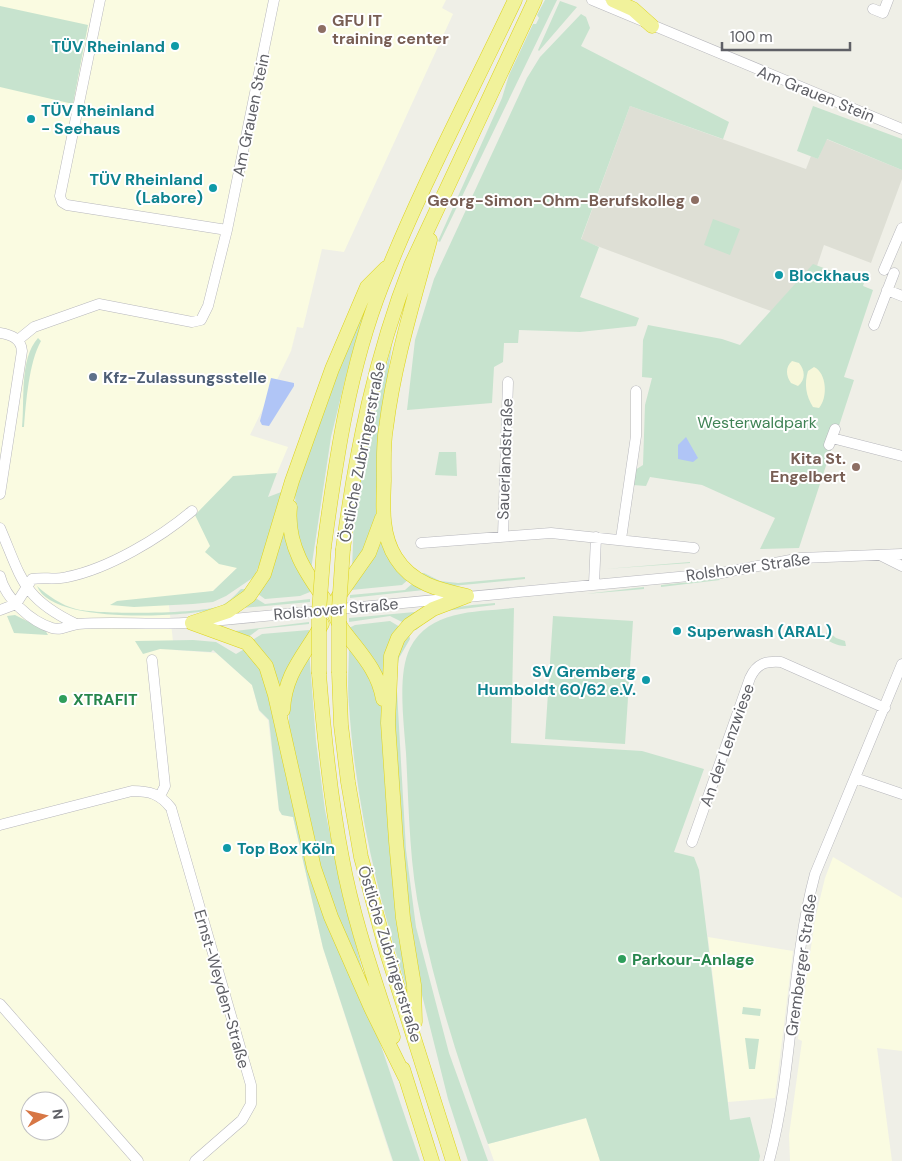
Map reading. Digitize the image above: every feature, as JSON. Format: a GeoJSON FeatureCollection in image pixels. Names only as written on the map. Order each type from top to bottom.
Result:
{"type":"FeatureCollection","features":[{"type":"Feature","properties":{"kind":"highway","name":"Östliche Zubringerstraße"},"geometry":{"type":"LineString","coordinates":[[432,1161],[368,959],[342,860],[330,791],[319,674],[319,611],[324,547],[335,466],[352,386],[381,286],[515,0]]}},
{"type":"Feature","properties":{"kind":"highway","name":"Östliche Zubringerstraße"},"geometry":{"type":"LineString","coordinates":[[453,1161],[387,953],[361,857],[348,782],[341,725],[338,608],[343,549],[355,468],[371,389],[384,341],[411,265],[535,0]]}},
{"type":"Feature","properties":{"kind":"highway"},"geometry":{"type":"LineString","coordinates":[[613,0],[633,9],[652,26]]}},
{"type":"Feature","properties":{"kind":"highway"},"geometry":{"type":"LineString","coordinates":[[439,208],[406,325],[394,377],[385,430],[383,514],[388,542],[396,559],[414,578],[431,587],[467,596]]}},
{"type":"Feature","properties":{"kind":"highway"},"geometry":{"type":"LineString","coordinates":[[192,623],[228,611],[249,596],[264,574],[292,481],[332,368],[367,287],[392,263]]}},
{"type":"Feature","properties":{"kind":"highway"},"geometry":{"type":"LineString","coordinates":[[292,481],[288,523],[294,549],[315,587],[343,630],[370,664],[380,684],[388,723]]}},
{"type":"Feature","properties":{"kind":"highway"},"geometry":{"type":"LineString","coordinates":[[284,738],[284,691],[298,660],[369,553],[383,514]]}},
{"type":"Feature","properties":{"kind":"highway"},"geometry":{"type":"LineString","coordinates":[[415,1037],[414,985],[403,918],[388,723],[391,656],[398,638],[409,625],[433,609],[467,596]]}},
{"type":"Feature","properties":{"kind":"highway"},"geometry":{"type":"LineString","coordinates":[[192,623],[235,637],[247,643],[259,656],[271,681],[314,868],[331,917],[371,1008],[405,1077]]}},
{"type":"Feature","properties":{"kind":"street"},"geometry":{"type":"LineString","coordinates":[[100,0],[60,196],[62,202],[67,205],[227,230]]}},
{"type":"Feature","properties":{"kind":"street","name":"Am Grauen Stein"},"geometry":{"type":"LineString","coordinates":[[18,340],[34,327],[98,304],[192,322],[201,320],[208,306],[227,230],[274,0]]}},
{"type":"Feature","properties":{"kind":"street","name":"Am Grauen Stein"},"geometry":{"type":"LineString","coordinates":[[592,0],[902,129]]}},
{"type":"Feature","properties":{"kind":"street"},"geometry":{"type":"LineString","coordinates":[[872,10],[883,13],[888,0]]}},
{"type":"Feature","properties":{"kind":"street"},"geometry":{"type":"LineString","coordinates":[[874,325],[887,290],[889,271],[902,228]]}},
{"type":"Feature","properties":{"kind":"street"},"geometry":{"type":"LineString","coordinates":[[887,290],[902,296]]}},
{"type":"Feature","properties":{"kind":"street"},"geometry":{"type":"LineString","coordinates":[[0,333],[12,336],[18,340],[22,351],[0,494]]}},
{"type":"Feature","properties":{"kind":"street","name":"Sauerlandstraße"},"geometry":{"type":"LineString","coordinates":[[503,536],[508,382]]}},
{"type":"Feature","properties":{"kind":"street"},"geometry":{"type":"LineString","coordinates":[[621,539],[636,436],[636,391]]}},
{"type":"Feature","properties":{"kind":"street"},"geometry":{"type":"LineString","coordinates":[[832,437],[902,456]]}},
{"type":"Feature","properties":{"kind":"street"},"geometry":{"type":"LineString","coordinates":[[0,610],[16,604],[32,579],[66,578],[85,572],[157,538],[192,511]]}},
{"type":"Feature","properties":{"kind":"street"},"geometry":{"type":"LineString","coordinates":[[0,528],[12,560],[26,588],[39,602],[76,624]]}},
{"type":"Feature","properties":{"kind":"street","name":"Rolshover Straße"},"geometry":{"type":"LineString","coordinates":[[421,543],[551,532],[694,548]]}},
{"type":"Feature","properties":{"kind":"street"},"geometry":{"type":"LineString","coordinates":[[594,584],[596,537]]}},
{"type":"Feature","properties":{"kind":"street","name":"Rolshover Straße"},"geometry":{"type":"LineString","coordinates":[[0,576],[4,594],[29,614],[54,628],[76,624],[192,623],[738,571],[802,558],[902,554]]}},
{"type":"Feature","properties":{"kind":"street"},"geometry":{"type":"LineString","coordinates":[[878,555],[902,566]]}},
{"type":"Feature","properties":{"kind":"street"},"geometry":{"type":"LineString","coordinates":[[4,594],[26,588]]}},
{"type":"Feature","properties":{"kind":"street"},"geometry":{"type":"LineString","coordinates":[[0,826],[132,791],[150,792],[162,797],[165,786],[152,660]]}},
{"type":"Feature","properties":{"kind":"street","name":"An der Lenzwiese"},"geometry":{"type":"LineString","coordinates":[[692,842],[750,678],[759,665],[769,661],[782,662],[885,708]]}},
{"type":"Feature","properties":{"kind":"street","name":"Gremberger Straße"},"geometry":{"type":"LineString","coordinates":[[769,1161],[782,1100],[806,908],[815,874],[902,664]]}},
{"type":"Feature","properties":{"kind":"street"},"geometry":{"type":"LineString","coordinates":[[855,778],[902,794]]}},
{"type":"Feature","properties":{"kind":"street","name":"Ernst-Weyden-Straße"},"geometry":{"type":"LineString","coordinates":[[162,797],[171,808],[251,1085],[251,1104],[242,1120],[195,1161]]}},
{"type":"Feature","properties":{"kind":"street"},"geometry":{"type":"LineString","coordinates":[[0,1004],[138,1161]]}},
{"type":"Feature","properties":{"kind":"shaded area"},"geometry":{"type":"Polygon","coordinates":[[[0,0],[446,0],[442,8],[453,14],[344,252],[322,249],[303,328],[297,327],[291,351],[250,435],[288,447],[237,568],[213,591],[168,597],[174,650],[216,653],[252,685],[259,711],[268,720],[279,811],[282,815],[293,817],[323,948],[392,1161],[0,1161],[0,0]]]}},
{"type":"Feature","properties":{"kind":"shaded area","name":"Georg-Simon-Ohm-Berufskolleg"},"geometry":{"type":"Polygon","coordinates":[[[630,106],[806,169],[811,156],[818,159],[826,139],[902,170],[902,179],[871,263],[824,245],[817,266],[813,265],[771,311],[581,240],[630,106]]]}},
{"type":"Feature","properties":{"kind":"shaded area"},"geometry":{"type":"Polygon","coordinates":[[[833,857],[902,898],[902,1051],[877,1048],[892,1161],[790,1161],[789,1135],[802,1041],[798,1039],[815,919],[825,878],[833,857]]]}},
{"type":"Feature","properties":{"kind":"shaded area"},"geometry":{"type":"Polygon","coordinates":[[[708,937],[793,951],[775,1098],[728,1102],[708,937]]]}},
{"type":"Feature","properties":{"kind":"shaded area"},"geometry":{"type":"Polygon","coordinates":[[[587,1118],[600,1161],[494,1161],[488,1144],[587,1118]]]}},
{"type":"Feature","properties":{"kind":"green space"},"geometry":{"type":"Polygon","coordinates":[[[545,0],[557,0],[440,242],[438,241],[502,98],[509,75],[533,24],[536,24],[539,18],[537,15],[545,0]]]}},
{"type":"Feature","properties":{"kind":"green space"},"geometry":{"type":"Polygon","coordinates":[[[560,1],[577,7],[539,51],[538,50],[560,1]]]}},
{"type":"Feature","properties":{"kind":"green space"},"geometry":{"type":"Polygon","coordinates":[[[0,6],[88,25],[73,104],[0,87],[0,6]]]}},
{"type":"Feature","properties":{"kind":"green space"},"geometry":{"type":"Polygon","coordinates":[[[581,14],[586,17],[590,28],[581,46],[729,122],[723,139],[630,106],[581,239],[599,247],[580,297],[639,318],[636,326],[580,332],[519,330],[518,343],[504,343],[503,362],[494,367],[492,403],[407,410],[415,340],[434,279],[527,78],[540,57],[581,14]]]}},
{"type":"Feature","properties":{"kind":"green space"},"geometry":{"type":"Polygon","coordinates":[[[813,106],[902,139],[902,170],[827,139],[818,159],[797,151],[813,106]]]}},
{"type":"Feature","properties":{"kind":"green space"},"geometry":{"type":"Polygon","coordinates":[[[713,219],[740,229],[730,255],[704,245],[713,219]]]}},
{"type":"Feature","properties":{"kind":"green space","name":"Westerwaldpark"},"geometry":{"type":"Polygon","coordinates":[[[813,264],[864,283],[863,286],[873,290],[844,377],[854,380],[799,548],[760,549],[775,518],[702,485],[650,477],[646,486],[633,485],[635,470],[643,465],[645,405],[652,378],[642,377],[643,340],[648,325],[722,339],[740,345],[813,264]]]}},
{"type":"Feature","properties":{"kind":"green space"},"geometry":{"type":"Polygon","coordinates":[[[365,305],[367,306],[349,364],[331,437],[311,570],[297,541],[295,494],[316,425],[365,305]]]}},
{"type":"Feature","properties":{"kind":"green space"},"geometry":{"type":"Polygon","coordinates":[[[38,338],[41,341],[31,371],[24,427],[22,427],[25,369],[32,347],[38,338]]]}},
{"type":"Feature","properties":{"kind":"green space"},"geometry":{"type":"Polygon","coordinates":[[[392,344],[379,440],[376,518],[370,539],[352,570],[354,515],[366,447],[392,344]]]}},
{"type":"Feature","properties":{"kind":"green space"},"geometry":{"type":"Polygon","coordinates":[[[439,452],[456,452],[457,476],[435,475],[439,452]]]}},
{"type":"Feature","properties":{"kind":"green space"},"geometry":{"type":"Polygon","coordinates":[[[277,473],[268,497],[284,491],[268,544],[254,577],[226,596],[213,602],[134,607],[110,605],[117,601],[213,591],[237,568],[219,564],[205,552],[210,546],[195,515],[233,476],[277,473]]]}},
{"type":"Feature","properties":{"kind":"green space"},"geometry":{"type":"Polygon","coordinates":[[[285,520],[311,584],[310,592],[300,596],[265,599],[258,594],[285,520]]]}},
{"type":"Feature","properties":{"kind":"green space"},"geometry":{"type":"Polygon","coordinates":[[[382,533],[409,579],[402,585],[351,590],[382,533]]]}},
{"type":"Feature","properties":{"kind":"green space"},"geometry":{"type":"Polygon","coordinates":[[[690,562],[690,563],[605,569],[690,562]]]}},
{"type":"Feature","properties":{"kind":"green space"},"geometry":{"type":"Polygon","coordinates":[[[420,573],[440,581],[458,583],[525,577],[525,579],[452,586],[443,585],[420,573]]]}},
{"type":"Feature","properties":{"kind":"green space"},"geometry":{"type":"Polygon","coordinates":[[[720,580],[661,587],[661,585],[720,580]]]}},
{"type":"Feature","properties":{"kind":"green space"},"geometry":{"type":"Polygon","coordinates":[[[414,582],[424,590],[350,598],[350,595],[405,590],[414,582]]]}},
{"type":"Feature","properties":{"kind":"green space"},"geometry":{"type":"Polygon","coordinates":[[[37,586],[55,600],[76,609],[126,613],[209,609],[221,606],[241,589],[246,589],[226,606],[216,609],[195,613],[145,616],[90,612],[65,607],[47,598],[37,586]]]}},
{"type":"Feature","properties":{"kind":"green space"},"geometry":{"type":"Polygon","coordinates":[[[644,587],[644,589],[585,594],[644,587]]]}},
{"type":"Feature","properties":{"kind":"green space"},"geometry":{"type":"Polygon","coordinates":[[[254,597],[265,604],[310,599],[310,602],[242,608],[254,597]]]}},
{"type":"Feature","properties":{"kind":"green space"},"geometry":{"type":"Polygon","coordinates":[[[495,603],[495,605],[445,611],[430,618],[416,630],[410,628],[429,615],[439,611],[461,606],[495,603]]]}},
{"type":"Feature","properties":{"kind":"green space"},"geometry":{"type":"Polygon","coordinates":[[[514,608],[511,743],[642,751],[704,769],[674,852],[694,857],[699,870],[730,1120],[750,1117],[760,1156],[759,1161],[600,1161],[586,1118],[488,1144],[442,1005],[427,948],[417,898],[410,836],[402,685],[406,659],[410,648],[419,635],[429,626],[442,619],[470,612],[514,608]]]}},
{"type":"Feature","properties":{"kind":"green space"},"geometry":{"type":"Polygon","coordinates":[[[415,612],[404,623],[390,616],[349,622],[349,618],[415,612]]]}},
{"type":"Feature","properties":{"kind":"green space"},"geometry":{"type":"Polygon","coordinates":[[[15,615],[45,630],[48,635],[14,633],[7,616],[15,615]]]}},
{"type":"Feature","properties":{"kind":"green space"},"geometry":{"type":"Polygon","coordinates":[[[553,616],[633,621],[625,744],[545,739],[553,616]]]}},
{"type":"Feature","properties":{"kind":"green space"},"geometry":{"type":"Polygon","coordinates":[[[390,621],[400,627],[384,676],[382,676],[349,628],[355,625],[390,621]]]}},
{"type":"Feature","properties":{"kind":"green space"},"geometry":{"type":"Polygon","coordinates":[[[309,622],[309,624],[259,629],[247,638],[235,631],[309,622]]]}},
{"type":"Feature","properties":{"kind":"green space"},"geometry":{"type":"Polygon","coordinates":[[[309,630],[309,637],[280,699],[251,641],[262,634],[309,630]]]}},
{"type":"Feature","properties":{"kind":"green space"},"geometry":{"type":"Polygon","coordinates":[[[828,631],[836,638],[845,641],[846,646],[837,645],[825,639],[823,637],[828,631]]]}},
{"type":"Feature","properties":{"kind":"green space"},"geometry":{"type":"Polygon","coordinates":[[[409,634],[410,639],[399,658],[396,674],[406,850],[416,927],[449,1053],[488,1161],[468,1161],[448,1099],[418,979],[407,896],[392,688],[398,647],[409,634]]]}},
{"type":"Feature","properties":{"kind":"green space"},"geometry":{"type":"Polygon","coordinates":[[[193,640],[216,642],[236,654],[246,648],[260,664],[276,723],[311,881],[327,924],[376,1031],[420,1161],[393,1161],[323,948],[293,817],[282,815],[279,810],[269,720],[259,710],[252,685],[213,650],[211,652],[160,649],[143,654],[135,641],[193,640]]]}},
{"type":"Feature","properties":{"kind":"green space"},"geometry":{"type":"Polygon","coordinates":[[[349,644],[363,661],[381,704],[411,1002],[380,893],[357,782],[349,706],[349,644]]]}},
{"type":"Feature","properties":{"kind":"green space"},"geometry":{"type":"Polygon","coordinates":[[[309,650],[316,741],[325,810],[342,892],[364,976],[327,895],[290,737],[290,701],[309,650]]]}},
{"type":"Feature","properties":{"kind":"green space"},"geometry":{"type":"Polygon","coordinates":[[[743,1007],[761,1009],[760,1016],[742,1014],[743,1007]]]}},
{"type":"Feature","properties":{"kind":"green space"},"geometry":{"type":"Polygon","coordinates":[[[745,1038],[759,1039],[755,1069],[749,1069],[745,1038]]]}},
{"type":"Feature","properties":{"kind":"sand"},"geometry":{"type":"Polygon","coordinates":[[[792,361],[799,363],[803,372],[801,384],[798,386],[791,383],[787,375],[788,366],[792,361]]]}},
{"type":"Feature","properties":{"kind":"sand"},"geometry":{"type":"Polygon","coordinates":[[[814,367],[822,375],[825,386],[824,398],[819,408],[813,407],[806,390],[808,371],[814,367]]]}},
{"type":"Feature","properties":{"kind":"water"},"geometry":{"type":"Polygon","coordinates":[[[271,378],[294,383],[294,386],[269,426],[262,425],[260,421],[271,378]]]}},
{"type":"Feature","properties":{"kind":"water"},"geometry":{"type":"Polygon","coordinates":[[[686,437],[698,458],[693,462],[678,459],[678,445],[686,437]]]}},
{"type":"Feature","properties":{"kind":"place","name":"GFU IT training center"},"geometry":{"type":"Point","coordinates":[322,29]}},
{"type":"Feature","properties":{"kind":"place","name":"TÜV Rheinland"},"geometry":{"type":"Point","coordinates":[175,46]}},
{"type":"Feature","properties":{"kind":"place","name":"TÜV Rheinland - Seehaus"},"geometry":{"type":"Point","coordinates":[31,119]}},
{"type":"Feature","properties":{"kind":"place","name":"TÜV Rheinland (Labore)"},"geometry":{"type":"Point","coordinates":[213,188]}},
{"type":"Feature","properties":{"kind":"place","name":"Georg-Simon-Ohm-Berufskolleg"},"geometry":{"type":"Point","coordinates":[695,200]}},
{"type":"Feature","properties":{"kind":"place","name":"Blockhaus"},"geometry":{"type":"Point","coordinates":[779,275]}},
{"type":"Feature","properties":{"kind":"place","name":"Kfz-Zulassungsstelle"},"geometry":{"type":"Point","coordinates":[93,377]}},
{"type":"Feature","properties":{"kind":"place","name":"Kita St. Engelbert"},"geometry":{"type":"Point","coordinates":[856,467]}},
{"type":"Feature","properties":{"kind":"place","name":"Superwash (ARAL)"},"geometry":{"type":"Point","coordinates":[677,631]}},
{"type":"Feature","properties":{"kind":"place","name":"SV Gremberg Humboldt 60/62 e.V."},"geometry":{"type":"Point","coordinates":[646,680]}},
{"type":"Feature","properties":{"kind":"place","name":"XTRAFIT"},"geometry":{"type":"Point","coordinates":[63,699]}},
{"type":"Feature","properties":{"kind":"place","name":"Top Box Köln"},"geometry":{"type":"Point","coordinates":[227,848]}},
{"type":"Feature","properties":{"kind":"place","name":"Parkour-Anlage"},"geometry":{"type":"Point","coordinates":[622,959]}}]}
